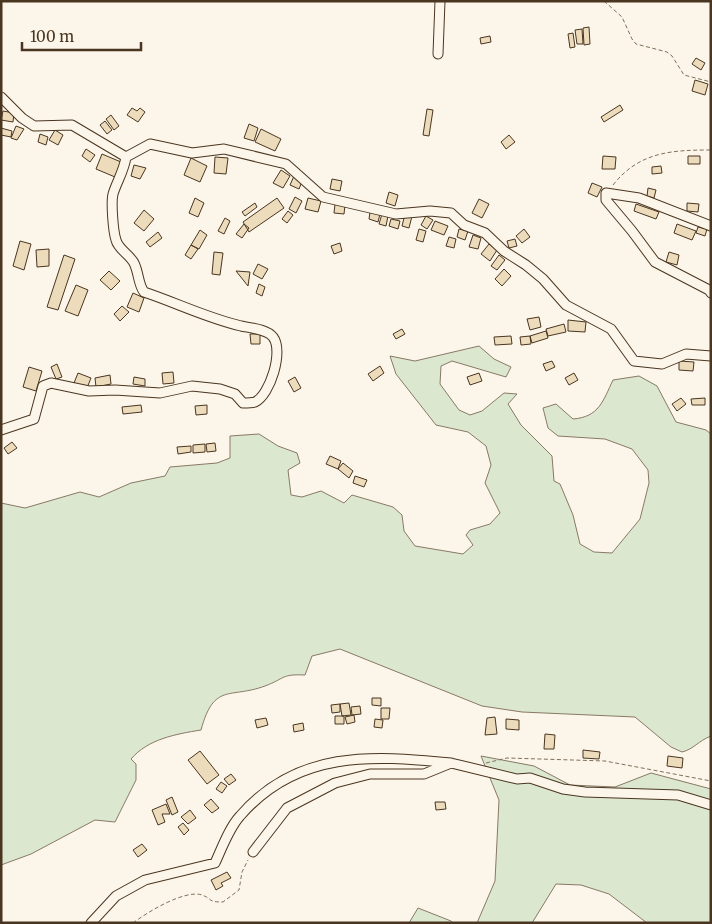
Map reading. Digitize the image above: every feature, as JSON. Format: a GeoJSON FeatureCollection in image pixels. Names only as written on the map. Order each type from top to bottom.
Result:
{"type":"FeatureCollection","features":[{"type":"Feature","properties":{"kind":"street"},"geometry":{"type":"LineString","coordinates":[[438,54],[440,1]]}},
{"type":"Feature","properties":{"kind":"street"},"geometry":{"type":"LineString","coordinates":[[1,97],[22,118],[34,126],[72,125],[126,157]]}},
{"type":"Feature","properties":{"kind":"street"},"geometry":{"type":"LineString","coordinates":[[126,157],[150,144],[192,153],[224,149],[286,164],[323,197],[396,214],[430,211],[451,213],[464,225],[485,233],[504,250],[526,265],[543,279],[566,305],[611,329],[634,361],[662,364],[686,354],[711,356]]}},
{"type":"Feature","properties":{"kind":"street"},"geometry":{"type":"LineString","coordinates":[[1,430],[34,419],[43,386],[51,383],[89,391],[115,390],[160,393],[192,386],[220,389],[235,394],[243,403],[254,402],[263,395],[272,378],[277,348],[274,338],[268,332],[220,321],[144,292],[141,288],[139,273],[130,255],[116,240],[112,202],[124,172],[126,157]]}},
{"type":"Feature","properties":{"kind":"street"},"geometry":{"type":"LineString","coordinates":[[711,226],[639,198],[606,193],[606,200],[655,262],[710,290],[711,293]]}},
{"type":"Feature","properties":{"kind":"street"},"geometry":{"type":"LineString","coordinates":[[91,923],[116,896],[145,880],[215,863],[238,817],[257,799],[286,778],[333,762],[356,758],[451,763],[517,779],[530,778],[563,789],[586,792],[678,795],[711,805]]}},
{"type":"Feature","properties":{"kind":"street"},"geometry":{"type":"LineString","coordinates":[[252,852],[287,808],[335,782],[370,774],[424,774],[451,763]]}},
{"type":"Feature","properties":{"kind":"path"},"geometry":{"type":"LineString","coordinates":[[604,1],[622,17],[636,44],[667,52],[672,56],[684,75],[711,82]]}},
{"type":"Feature","properties":{"kind":"path"},"geometry":{"type":"LineString","coordinates":[[606,193],[621,175],[640,160],[656,154],[711,150]]}},
{"type":"Feature","properties":{"kind":"path"},"geometry":{"type":"LineString","coordinates":[[483,764],[507,758],[605,761],[711,781]]}},
{"type":"Feature","properties":{"kind":"path"},"geometry":{"type":"LineString","coordinates":[[133,923],[152,910],[189,894],[202,895],[210,902],[223,902],[239,890],[242,872],[252,852]]}},
{"type":"Feature","properties":{"kind":"green space"},"geometry":{"type":"Polygon","coordinates":[[[479,346],[494,359],[511,367],[506,377],[452,361],[441,366],[440,384],[459,410],[470,415],[482,411],[504,393],[517,394],[508,404],[521,425],[552,456],[554,481],[560,484],[573,515],[580,544],[594,552],[612,553],[640,519],[649,483],[648,470],[632,449],[605,439],[558,436],[548,428],[543,408],[556,404],[573,419],[582,418],[599,407],[613,380],[639,376],[657,386],[676,422],[706,430],[711,434],[711,736],[682,752],[671,747],[635,717],[522,712],[482,706],[340,649],[312,656],[305,675],[287,676],[253,690],[233,693],[218,698],[206,715],[201,730],[182,733],[154,742],[138,752],[131,759],[136,764],[136,780],[115,822],[95,820],[31,854],[1,865],[1,503],[25,508],[80,492],[99,497],[131,483],[165,476],[170,467],[217,463],[230,458],[230,436],[259,434],[278,446],[297,453],[300,463],[288,470],[291,495],[302,497],[321,491],[344,503],[352,495],[393,507],[402,515],[404,531],[415,546],[463,554],[473,545],[466,535],[470,530],[490,524],[500,513],[485,483],[491,465],[486,446],[468,432],[436,425],[396,374],[390,356],[415,361],[479,346]]]}},
{"type":"Feature","properties":{"kind":"green space"},"geometry":{"type":"Polygon","coordinates":[[[481,756],[534,766],[570,785],[615,787],[651,773],[711,789],[711,923],[647,923],[609,894],[581,885],[556,884],[532,923],[477,923],[495,881],[499,800],[481,756]]]}},
{"type":"Feature","properties":{"kind":"green space"},"geometry":{"type":"Polygon","coordinates":[[[418,908],[451,921],[453,923],[409,923],[418,908]]]}},
{"type":"Feature","properties":{"kind":"building"},"geometry":{"type":"Polygon","coordinates":[[[589,27],[590,44],[584,45],[583,28],[589,27]]]}},
{"type":"Feature","properties":{"kind":"building"},"geometry":{"type":"Polygon","coordinates":[[[582,29],[583,44],[577,44],[575,30],[582,29]]]}},
{"type":"Feature","properties":{"kind":"building"},"geometry":{"type":"Polygon","coordinates":[[[573,33],[575,47],[570,48],[568,34],[573,33]]]}},
{"type":"Feature","properties":{"kind":"building"},"geometry":{"type":"Polygon","coordinates":[[[490,36],[491,42],[481,44],[480,38],[490,36]]]}},
{"type":"Feature","properties":{"kind":"building"},"geometry":{"type":"Polygon","coordinates":[[[696,58],[705,63],[701,70],[692,64],[696,58]]]}},
{"type":"Feature","properties":{"kind":"building"},"geometry":{"type":"Polygon","coordinates":[[[695,80],[708,84],[705,95],[692,91],[695,80]]]}},
{"type":"Feature","properties":{"kind":"building"},"geometry":{"type":"Polygon","coordinates":[[[620,105],[623,110],[604,122],[601,117],[620,105]]]}},
{"type":"Feature","properties":{"kind":"building"},"geometry":{"type":"Polygon","coordinates":[[[132,108],[137,111],[140,108],[145,112],[138,122],[127,115],[132,108]]]}},
{"type":"Feature","properties":{"kind":"building"},"geometry":{"type":"Polygon","coordinates":[[[427,109],[433,110],[429,136],[423,135],[427,109]]]}},
{"type":"Feature","properties":{"kind":"building"},"geometry":{"type":"Polygon","coordinates":[[[3,111],[14,113],[13,122],[1,120],[3,111]]]}},
{"type":"Feature","properties":{"kind":"building"},"geometry":{"type":"Polygon","coordinates":[[[111,115],[119,126],[114,130],[106,119],[111,115]]]}},
{"type":"Feature","properties":{"kind":"building"},"geometry":{"type":"Polygon","coordinates":[[[105,121],[112,130],[107,134],[100,125],[105,121]]]}},
{"type":"Feature","properties":{"kind":"building"},"geometry":{"type":"Polygon","coordinates":[[[249,124],[258,128],[254,141],[244,138],[249,124]]]}},
{"type":"Feature","properties":{"kind":"building"},"geometry":{"type":"Polygon","coordinates":[[[16,126],[24,129],[17,140],[11,138],[16,126]]]}},
{"type":"Feature","properties":{"kind":"building"},"geometry":{"type":"Polygon","coordinates":[[[1,128],[12,131],[11,137],[1,135],[1,128]]]}},
{"type":"Feature","properties":{"kind":"building"},"geometry":{"type":"Polygon","coordinates":[[[261,129],[281,139],[275,151],[255,142],[261,129]]]}},
{"type":"Feature","properties":{"kind":"building"},"geometry":{"type":"Polygon","coordinates":[[[55,130],[63,135],[58,145],[49,140],[55,130]]]}},
{"type":"Feature","properties":{"kind":"building"},"geometry":{"type":"Polygon","coordinates":[[[40,134],[48,137],[46,145],[38,142],[40,134]]]}},
{"type":"Feature","properties":{"kind":"building"},"geometry":{"type":"Polygon","coordinates":[[[509,135],[515,142],[506,149],[501,142],[509,135]]]}},
{"type":"Feature","properties":{"kind":"building"},"geometry":{"type":"Polygon","coordinates":[[[86,149],[95,155],[90,162],[82,156],[86,149]]]}},
{"type":"Feature","properties":{"kind":"building"},"geometry":{"type":"Polygon","coordinates":[[[102,154],[121,162],[115,177],[96,169],[102,154]]]}},
{"type":"Feature","properties":{"kind":"building"},"geometry":{"type":"Polygon","coordinates":[[[603,156],[616,157],[615,169],[602,169],[603,156]]]}},
{"type":"Feature","properties":{"kind":"building"},"geometry":{"type":"Polygon","coordinates":[[[688,156],[700,156],[700,164],[688,164],[688,156]]]}},
{"type":"Feature","properties":{"kind":"building"},"geometry":{"type":"Polygon","coordinates":[[[215,157],[228,158],[226,174],[214,173],[215,157]]]}},
{"type":"Feature","properties":{"kind":"building"},"geometry":{"type":"Polygon","coordinates":[[[191,158],[207,166],[200,182],[184,175],[191,158]]]}},
{"type":"Feature","properties":{"kind":"building"},"geometry":{"type":"Polygon","coordinates":[[[134,165],[146,168],[140,179],[131,176],[134,165]]]}},
{"type":"Feature","properties":{"kind":"building"},"geometry":{"type":"Polygon","coordinates":[[[661,166],[662,173],[652,174],[652,167],[661,166]]]}},
{"type":"Feature","properties":{"kind":"building"},"geometry":{"type":"Polygon","coordinates":[[[281,170],[290,176],[283,188],[273,183],[281,170]]]}},
{"type":"Feature","properties":{"kind":"building"},"geometry":{"type":"Polygon","coordinates":[[[294,176],[303,179],[299,189],[290,185],[294,176]]]}},
{"type":"Feature","properties":{"kind":"building"},"geometry":{"type":"Polygon","coordinates":[[[332,179],[342,181],[340,191],[330,189],[332,179]]]}},
{"type":"Feature","properties":{"kind":"building"},"geometry":{"type":"Polygon","coordinates":[[[592,183],[602,187],[597,197],[588,193],[592,183]]]}},
{"type":"Feature","properties":{"kind":"building"},"geometry":{"type":"Polygon","coordinates":[[[648,188],[656,190],[654,198],[647,196],[648,188]]]}},
{"type":"Feature","properties":{"kind":"building"},"geometry":{"type":"Polygon","coordinates":[[[389,192],[398,195],[395,206],[386,203],[389,192]]]}},
{"type":"Feature","properties":{"kind":"building"},"geometry":{"type":"Polygon","coordinates":[[[295,197],[302,201],[296,213],[289,209],[295,197]]]}},
{"type":"Feature","properties":{"kind":"building"},"geometry":{"type":"Polygon","coordinates":[[[195,198],[204,203],[198,217],[189,213],[195,198]]]}},
{"type":"Feature","properties":{"kind":"building"},"geometry":{"type":"Polygon","coordinates":[[[277,198],[284,208],[249,232],[243,222],[277,198]]]}},
{"type":"Feature","properties":{"kind":"building"},"geometry":{"type":"Polygon","coordinates":[[[308,198],[321,201],[318,212],[305,209],[308,198]]]}},
{"type":"Feature","properties":{"kind":"building"},"geometry":{"type":"Polygon","coordinates":[[[479,199],[489,204],[482,218],[472,213],[479,199]]]}},
{"type":"Feature","properties":{"kind":"building"},"geometry":{"type":"Polygon","coordinates":[[[255,203],[257,207],[245,216],[242,212],[255,203]]]}},
{"type":"Feature","properties":{"kind":"building"},"geometry":{"type":"Polygon","coordinates":[[[687,203],[699,204],[698,212],[687,211],[687,203]]]}},
{"type":"Feature","properties":{"kind":"building"},"geometry":{"type":"Polygon","coordinates":[[[335,204],[345,205],[344,214],[334,213],[335,204]]]}},
{"type":"Feature","properties":{"kind":"building"},"geometry":{"type":"Polygon","coordinates":[[[636,204],[659,212],[656,219],[634,211],[636,204]]]}},
{"type":"Feature","properties":{"kind":"building"},"geometry":{"type":"Polygon","coordinates":[[[144,210],[154,219],[144,231],[134,223],[144,210]]]}},
{"type":"Feature","properties":{"kind":"building"},"geometry":{"type":"Polygon","coordinates":[[[288,211],[293,215],[287,223],[282,219],[288,211]]]}},
{"type":"Feature","properties":{"kind":"building"},"geometry":{"type":"Polygon","coordinates":[[[370,212],[380,214],[378,222],[369,219],[370,212]]]}},
{"type":"Feature","properties":{"kind":"building"},"geometry":{"type":"Polygon","coordinates":[[[382,214],[388,216],[386,226],[379,224],[382,214]]]}},
{"type":"Feature","properties":{"kind":"building"},"geometry":{"type":"Polygon","coordinates":[[[405,214],[412,216],[409,228],[402,226],[405,214]]]}},
{"type":"Feature","properties":{"kind":"building"},"geometry":{"type":"Polygon","coordinates":[[[426,216],[433,220],[427,229],[421,225],[426,216]]]}},
{"type":"Feature","properties":{"kind":"building"},"geometry":{"type":"Polygon","coordinates":[[[225,218],[230,221],[224,234],[218,231],[225,218]]]}},
{"type":"Feature","properties":{"kind":"building"},"geometry":{"type":"Polygon","coordinates":[[[391,219],[400,221],[398,229],[389,226],[391,219]]]}},
{"type":"Feature","properties":{"kind":"building"},"geometry":{"type":"Polygon","coordinates":[[[435,221],[448,226],[444,235],[431,230],[435,221]]]}},
{"type":"Feature","properties":{"kind":"building"},"geometry":{"type":"Polygon","coordinates":[[[244,224],[249,228],[242,238],[236,234],[244,224]]]}},
{"type":"Feature","properties":{"kind":"building"},"geometry":{"type":"Polygon","coordinates":[[[677,224],[696,231],[692,240],[674,233],[677,224]]]}},
{"type":"Feature","properties":{"kind":"building"},"geometry":{"type":"Polygon","coordinates":[[[698,227],[707,229],[705,236],[696,233],[698,227]]]}},
{"type":"Feature","properties":{"kind":"building"},"geometry":{"type":"Polygon","coordinates":[[[419,229],[426,231],[423,242],[416,240],[419,229]]]}},
{"type":"Feature","properties":{"kind":"building"},"geometry":{"type":"Polygon","coordinates":[[[459,229],[468,231],[465,240],[457,237],[459,229]]]}},
{"type":"Feature","properties":{"kind":"building"},"geometry":{"type":"Polygon","coordinates":[[[524,229],[530,237],[522,243],[516,236],[524,229]]]}},
{"type":"Feature","properties":{"kind":"building"},"geometry":{"type":"Polygon","coordinates":[[[200,230],[207,235],[199,249],[191,245],[200,230]]]}},
{"type":"Feature","properties":{"kind":"building"},"geometry":{"type":"Polygon","coordinates":[[[158,232],[162,238],[150,247],[146,242],[158,232]]]}},
{"type":"Feature","properties":{"kind":"building"},"geometry":{"type":"Polygon","coordinates":[[[473,235],[481,238],[478,249],[469,247],[473,235]]]}},
{"type":"Feature","properties":{"kind":"building"},"geometry":{"type":"Polygon","coordinates":[[[449,237],[456,239],[454,248],[446,246],[449,237]]]}},
{"type":"Feature","properties":{"kind":"building"},"geometry":{"type":"Polygon","coordinates":[[[515,239],[517,246],[509,248],[507,241],[515,239]]]}},
{"type":"Feature","properties":{"kind":"building"},"geometry":{"type":"Polygon","coordinates":[[[20,241],[31,244],[24,270],[13,266],[20,241]]]}},
{"type":"Feature","properties":{"kind":"building"},"geometry":{"type":"Polygon","coordinates":[[[340,243],[342,251],[334,254],[331,246],[340,243]]]}},
{"type":"Feature","properties":{"kind":"building"},"geometry":{"type":"Polygon","coordinates":[[[489,244],[497,250],[490,261],[481,254],[489,244]]]}},
{"type":"Feature","properties":{"kind":"building"},"geometry":{"type":"Polygon","coordinates":[[[191,245],[198,249],[191,259],[185,255],[191,245]]]}},
{"type":"Feature","properties":{"kind":"building"},"geometry":{"type":"Polygon","coordinates":[[[49,249],[49,266],[37,267],[36,250],[49,249]]]}},
{"type":"Feature","properties":{"kind":"building"},"geometry":{"type":"Polygon","coordinates":[[[214,252],[223,253],[220,275],[212,274],[214,252]]]}},
{"type":"Feature","properties":{"kind":"building"},"geometry":{"type":"Polygon","coordinates":[[[669,252],[679,255],[677,265],[666,262],[669,252]]]}},
{"type":"Feature","properties":{"kind":"building"},"geometry":{"type":"Polygon","coordinates":[[[64,255],[75,259],[58,310],[47,307],[64,255]]]}},
{"type":"Feature","properties":{"kind":"building"},"geometry":{"type":"Polygon","coordinates":[[[499,255],[505,260],[497,270],[491,266],[499,255]]]}},
{"type":"Feature","properties":{"kind":"building"},"geometry":{"type":"Polygon","coordinates":[[[258,264],[268,269],[262,279],[253,274],[258,264]]]}},
{"type":"Feature","properties":{"kind":"building"},"geometry":{"type":"Polygon","coordinates":[[[504,269],[511,276],[502,286],[495,279],[504,269]]]}},
{"type":"Feature","properties":{"kind":"building"},"geometry":{"type":"Polygon","coordinates":[[[109,271],[120,281],[111,290],[100,280],[109,271]]]}},
{"type":"Feature","properties":{"kind":"building"},"geometry":{"type":"Polygon","coordinates":[[[236,271],[250,272],[248,286],[236,271]]]}},
{"type":"Feature","properties":{"kind":"building"},"geometry":{"type":"Polygon","coordinates":[[[259,284],[265,287],[262,296],[256,293],[259,284]]]}},
{"type":"Feature","properties":{"kind":"building"},"geometry":{"type":"Polygon","coordinates":[[[76,285],[88,290],[78,316],[65,311],[76,285]]]}},
{"type":"Feature","properties":{"kind":"building"},"geometry":{"type":"Polygon","coordinates":[[[133,293],[144,298],[139,312],[127,307],[133,293]]]}},
{"type":"Feature","properties":{"kind":"building"},"geometry":{"type":"Polygon","coordinates":[[[122,306],[129,312],[120,321],[114,314],[122,306]]]}},
{"type":"Feature","properties":{"kind":"building"},"geometry":{"type":"Polygon","coordinates":[[[539,317],[541,327],[530,330],[527,319],[539,317]]]}},
{"type":"Feature","properties":{"kind":"building"},"geometry":{"type":"Polygon","coordinates":[[[568,320],[586,322],[585,332],[568,331],[568,320]]]}},
{"type":"Feature","properties":{"kind":"building"},"geometry":{"type":"Polygon","coordinates":[[[564,324],[566,332],[548,336],[546,329],[564,324]]]}},
{"type":"Feature","properties":{"kind":"building"},"geometry":{"type":"Polygon","coordinates":[[[402,329],[405,334],[396,339],[393,334],[402,329]]]}},
{"type":"Feature","properties":{"kind":"building"},"geometry":{"type":"Polygon","coordinates":[[[546,331],[548,338],[532,343],[530,336],[546,331]]]}},
{"type":"Feature","properties":{"kind":"building"},"geometry":{"type":"Polygon","coordinates":[[[250,334],[260,334],[260,344],[251,344],[250,334]]]}},
{"type":"Feature","properties":{"kind":"building"},"geometry":{"type":"Polygon","coordinates":[[[511,336],[512,344],[495,345],[494,337],[511,336]]]}},
{"type":"Feature","properties":{"kind":"building"},"geometry":{"type":"Polygon","coordinates":[[[530,336],[531,344],[521,345],[520,337],[530,336]]]}},
{"type":"Feature","properties":{"kind":"building"},"geometry":{"type":"Polygon","coordinates":[[[552,361],[555,367],[546,371],[543,364],[552,361]]]}},
{"type":"Feature","properties":{"kind":"building"},"geometry":{"type":"Polygon","coordinates":[[[679,361],[694,362],[693,371],[679,370],[679,361]]]}},
{"type":"Feature","properties":{"kind":"building"},"geometry":{"type":"Polygon","coordinates":[[[57,364],[62,377],[56,379],[51,367],[57,364]]]}},
{"type":"Feature","properties":{"kind":"building"},"geometry":{"type":"Polygon","coordinates":[[[380,366],[384,373],[373,381],[368,374],[380,366]]]}},
{"type":"Feature","properties":{"kind":"building"},"geometry":{"type":"Polygon","coordinates":[[[29,367],[42,371],[36,391],[23,387],[29,367]]]}},
{"type":"Feature","properties":{"kind":"building"},"geometry":{"type":"Polygon","coordinates":[[[173,372],[174,383],[163,384],[162,373],[173,372]]]}},
{"type":"Feature","properties":{"kind":"building"},"geometry":{"type":"Polygon","coordinates":[[[78,373],[91,378],[87,388],[74,383],[78,373]]]}},
{"type":"Feature","properties":{"kind":"building"},"geometry":{"type":"Polygon","coordinates":[[[479,373],[482,381],[470,385],[467,377],[479,373]]]}},
{"type":"Feature","properties":{"kind":"building"},"geometry":{"type":"Polygon","coordinates":[[[574,373],[578,380],[569,385],[565,378],[574,373]]]}},
{"type":"Feature","properties":{"kind":"building"},"geometry":{"type":"Polygon","coordinates":[[[110,375],[111,384],[96,387],[95,378],[110,375]]]}},
{"type":"Feature","properties":{"kind":"building"},"geometry":{"type":"Polygon","coordinates":[[[134,377],[145,379],[145,386],[133,384],[134,377]]]}},
{"type":"Feature","properties":{"kind":"building"},"geometry":{"type":"Polygon","coordinates":[[[295,377],[301,388],[294,392],[288,381],[295,377]]]}},
{"type":"Feature","properties":{"kind":"building"},"geometry":{"type":"Polygon","coordinates":[[[681,398],[686,404],[677,411],[672,404],[681,398]]]}},
{"type":"Feature","properties":{"kind":"building"},"geometry":{"type":"Polygon","coordinates":[[[705,398],[705,405],[692,405],[691,399],[705,398]]]}},
{"type":"Feature","properties":{"kind":"building"},"geometry":{"type":"Polygon","coordinates":[[[141,405],[142,412],[123,414],[122,407],[141,405]]]}},
{"type":"Feature","properties":{"kind":"building"},"geometry":{"type":"Polygon","coordinates":[[[207,405],[207,414],[196,415],[195,406],[207,405]]]}},
{"type":"Feature","properties":{"kind":"building"},"geometry":{"type":"Polygon","coordinates":[[[12,442],[17,448],[8,454],[4,448],[12,442]]]}},
{"type":"Feature","properties":{"kind":"building"},"geometry":{"type":"Polygon","coordinates":[[[215,443],[216,451],[207,452],[206,444],[215,443]]]}},
{"type":"Feature","properties":{"kind":"building"},"geometry":{"type":"Polygon","coordinates":[[[205,444],[205,452],[193,453],[193,445],[205,444]]]}},
{"type":"Feature","properties":{"kind":"building"},"geometry":{"type":"Polygon","coordinates":[[[191,446],[191,452],[178,454],[177,447],[191,446]]]}},
{"type":"Feature","properties":{"kind":"building"},"geometry":{"type":"Polygon","coordinates":[[[330,456],[341,461],[338,469],[326,464],[330,456]]]}},
{"type":"Feature","properties":{"kind":"building"},"geometry":{"type":"Polygon","coordinates":[[[343,463],[353,471],[349,478],[338,469],[343,463]]]}},
{"type":"Feature","properties":{"kind":"building"},"geometry":{"type":"Polygon","coordinates":[[[355,476],[367,480],[364,487],[353,483],[355,476]]]}},
{"type":"Feature","properties":{"kind":"building"},"geometry":{"type":"Polygon","coordinates":[[[372,698],[381,698],[381,706],[372,705],[372,698]]]}},
{"type":"Feature","properties":{"kind":"building"},"geometry":{"type":"Polygon","coordinates":[[[349,703],[351,715],[342,716],[340,704],[349,703]]]}},
{"type":"Feature","properties":{"kind":"building"},"geometry":{"type":"Polygon","coordinates":[[[340,704],[340,712],[332,713],[331,705],[340,704]]]}},
{"type":"Feature","properties":{"kind":"building"},"geometry":{"type":"Polygon","coordinates":[[[360,706],[361,714],[352,715],[351,707],[360,706]]]}},
{"type":"Feature","properties":{"kind":"building"},"geometry":{"type":"Polygon","coordinates":[[[381,708],[390,708],[389,719],[381,719],[381,708]]]}},
{"type":"Feature","properties":{"kind":"building"},"geometry":{"type":"Polygon","coordinates":[[[354,715],[355,722],[347,724],[345,717],[354,715]]]}},
{"type":"Feature","properties":{"kind":"building"},"geometry":{"type":"Polygon","coordinates":[[[335,716],[344,716],[344,724],[335,724],[335,716]]]}},
{"type":"Feature","properties":{"kind":"building"},"geometry":{"type":"Polygon","coordinates":[[[495,717],[497,734],[485,735],[487,718],[495,717]]]}},
{"type":"Feature","properties":{"kind":"building"},"geometry":{"type":"Polygon","coordinates":[[[266,718],[268,725],[257,728],[255,720],[266,718]]]}},
{"type":"Feature","properties":{"kind":"building"},"geometry":{"type":"Polygon","coordinates":[[[375,719],[383,720],[382,728],[374,727],[375,719]]]}},
{"type":"Feature","properties":{"kind":"building"},"geometry":{"type":"Polygon","coordinates":[[[506,719],[519,720],[519,730],[506,729],[506,719]]]}},
{"type":"Feature","properties":{"kind":"building"},"geometry":{"type":"Polygon","coordinates":[[[303,723],[304,730],[294,732],[293,725],[303,723]]]}},
{"type":"Feature","properties":{"kind":"building"},"geometry":{"type":"Polygon","coordinates":[[[545,734],[555,735],[554,749],[544,749],[545,734]]]}},
{"type":"Feature","properties":{"kind":"building"},"geometry":{"type":"Polygon","coordinates":[[[583,750],[600,752],[599,759],[583,758],[583,750]]]}},
{"type":"Feature","properties":{"kind":"building"},"geometry":{"type":"Polygon","coordinates":[[[200,751],[219,775],[207,784],[188,760],[200,751]]]}},
{"type":"Feature","properties":{"kind":"building"},"geometry":{"type":"Polygon","coordinates":[[[668,756],[683,758],[682,768],[667,766],[668,756]]]}},
{"type":"Feature","properties":{"kind":"building"},"geometry":{"type":"Polygon","coordinates":[[[231,774],[236,780],[229,785],[224,779],[231,774]]]}},
{"type":"Feature","properties":{"kind":"building"},"geometry":{"type":"Polygon","coordinates":[[[221,782],[227,786],[222,793],[216,789],[221,782]]]}},
{"type":"Feature","properties":{"kind":"building"},"geometry":{"type":"Polygon","coordinates":[[[172,797],[178,812],[172,815],[166,800],[172,797]]]}},
{"type":"Feature","properties":{"kind":"building"},"geometry":{"type":"Polygon","coordinates":[[[211,799],[219,808],[212,813],[204,805],[211,799]]]}},
{"type":"Feature","properties":{"kind":"building"},"geometry":{"type":"Polygon","coordinates":[[[435,802],[445,802],[446,809],[436,810],[435,802]]]}},
{"type":"Feature","properties":{"kind":"building"},"geometry":{"type":"Polygon","coordinates":[[[166,804],[170,814],[162,814],[165,822],[158,825],[152,810],[166,804]]]}},
{"type":"Feature","properties":{"kind":"building"},"geometry":{"type":"Polygon","coordinates":[[[190,810],[196,818],[188,824],[181,817],[190,810]]]}},
{"type":"Feature","properties":{"kind":"building"},"geometry":{"type":"Polygon","coordinates":[[[183,823],[189,830],[184,835],[178,827],[183,823]]]}},
{"type":"Feature","properties":{"kind":"building"},"geometry":{"type":"Polygon","coordinates":[[[142,844],[147,850],[138,857],[133,850],[142,844]]]}},
{"type":"Feature","properties":{"kind":"building"},"geometry":{"type":"Polygon","coordinates":[[[227,872],[231,878],[221,883],[223,886],[216,890],[211,880],[227,872]]]}}]}
